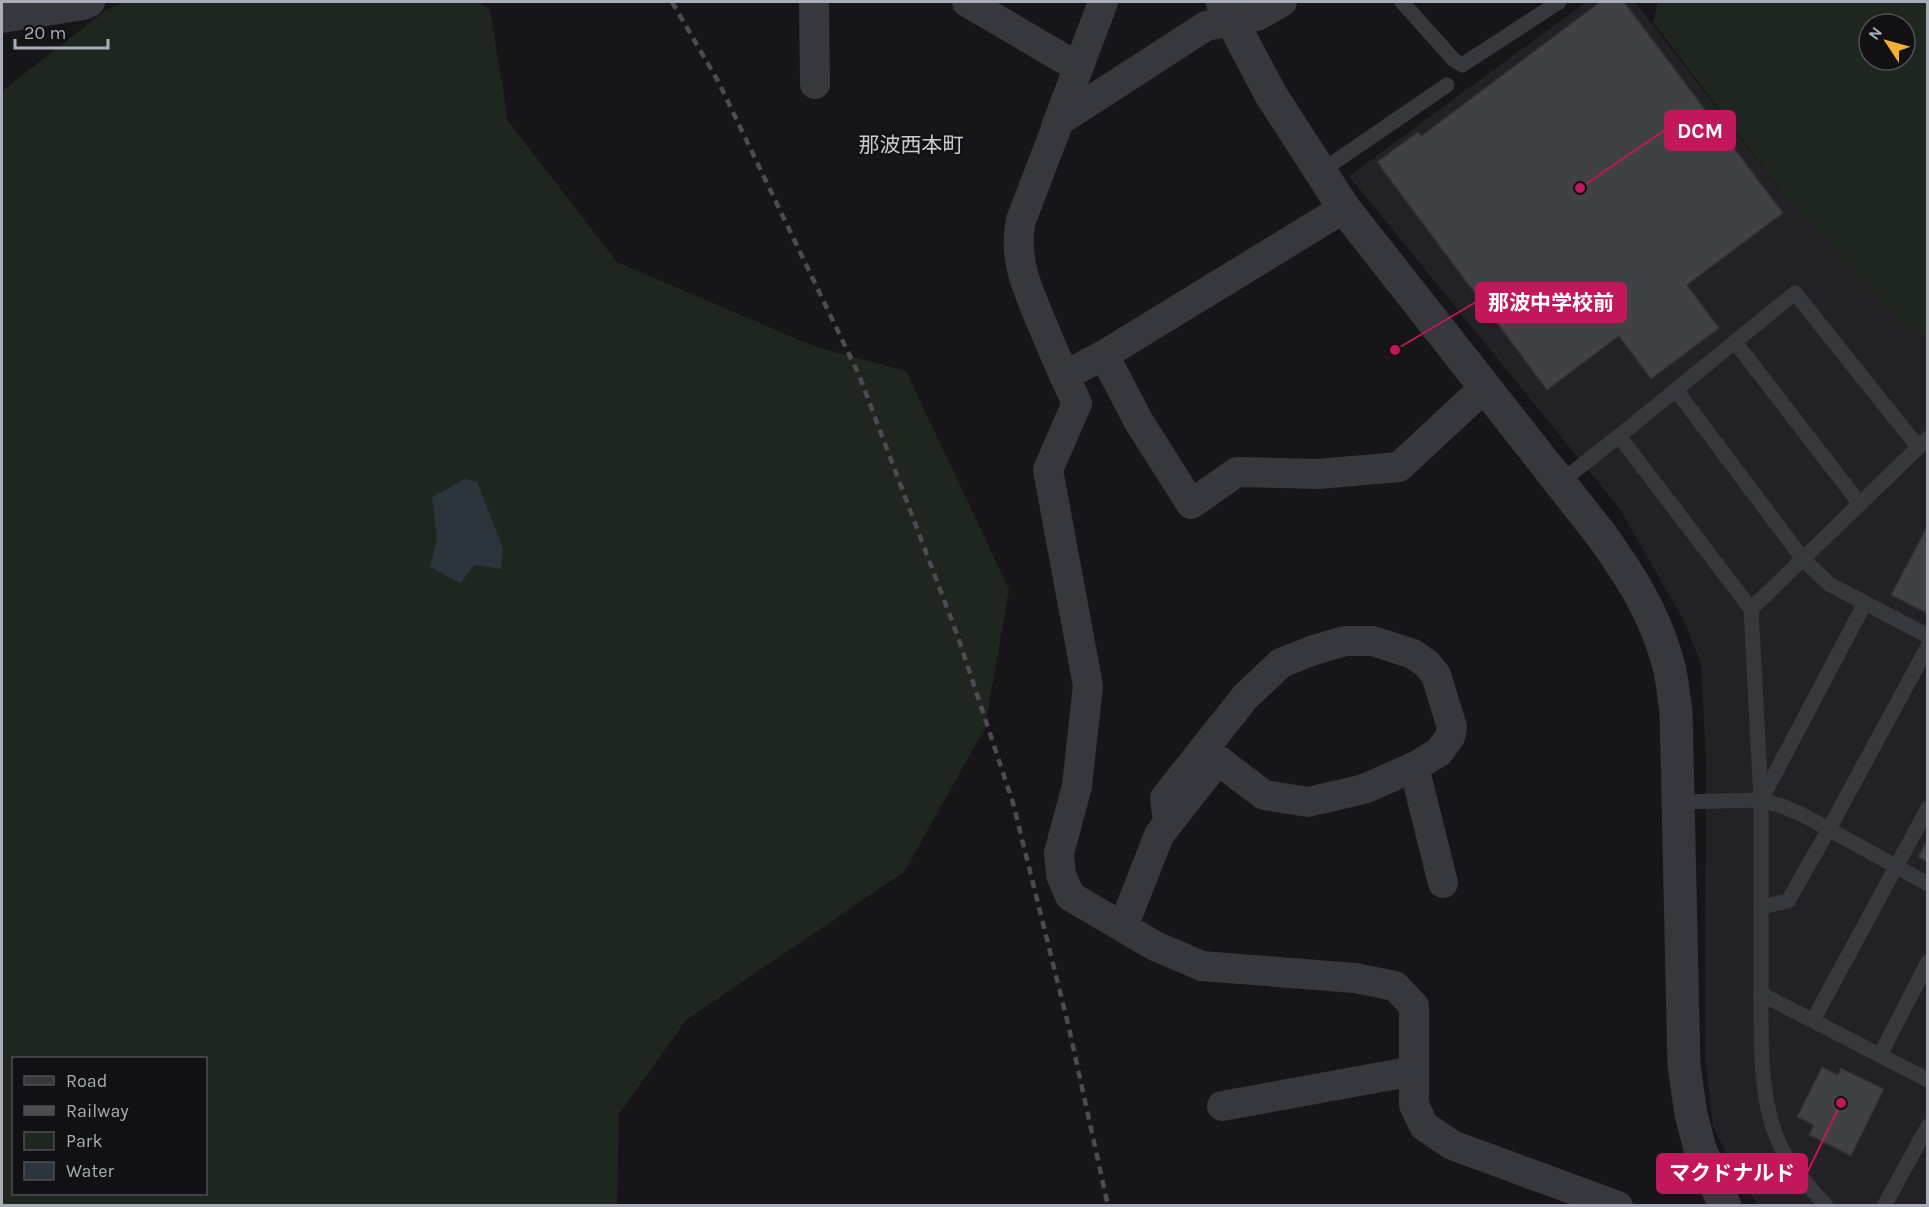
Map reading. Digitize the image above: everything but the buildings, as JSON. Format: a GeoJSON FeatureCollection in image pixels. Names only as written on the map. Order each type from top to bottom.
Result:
{"type":"FeatureCollection","features":[{"type":"Feature","properties":{"kind":"street"},"geometry":{"type":"LineString","coordinates":[[2,18],[90,2]]}},
{"type":"Feature","properties":{"kind":"street"},"geometry":{"type":"LineString","coordinates":[[814,2],[816,84]]}},
{"type":"Feature","properties":{"kind":"street"},"geometry":{"type":"LineString","coordinates":[[967,2],[1064,60],[1079,66]]}},
{"type":"Feature","properties":{"kind":"street"},"geometry":{"type":"LineString","coordinates":[[1103,2],[1021,220],[1018,234],[1019,256],[1025,283],[1077,403],[1048,470],[1088,686],[1077,786],[1059,853],[1061,874],[1070,896],[1155,946],[1202,966],[1355,978],[1395,986],[1414,1006],[1414,1105],[1424,1126],[1452,1145],[1618,1206]]}},
{"type":"Feature","properties":{"kind":"street"},"geometry":{"type":"LineString","coordinates":[[1056,127],[1059,121],[1227,11],[1257,16],[1282,2]]}},
{"type":"Feature","properties":{"kind":"street"},"geometry":{"type":"LineString","coordinates":[[1227,11],[1270,95],[1344,208],[1630,575],[1652,615],[1668,661],[1676,710],[1684,1066],[1691,1114],[1700,1149],[1720,1204]]}},
{"type":"Feature","properties":{"kind":"street"},"geometry":{"type":"LineString","coordinates":[[1064,376],[1104,355],[1344,208]]}},
{"type":"Feature","properties":{"kind":"street"},"geometry":{"type":"LineString","coordinates":[[1104,355],[1139,422],[1191,504],[1237,472],[1318,474],[1400,467],[1484,388]]}},
{"type":"Feature","properties":{"kind":"street"},"geometry":{"type":"LineString","coordinates":[[1123,927],[1159,835],[1218,760],[1264,795],[1308,802],[1364,789],[1414,767],[1439,752],[1450,737],[1452,727],[1436,675],[1427,664],[1413,654],[1373,641],[1345,641],[1281,663],[1245,697],[1165,798],[1168,822]]}},
{"type":"Feature","properties":{"kind":"street"},"geometry":{"type":"LineString","coordinates":[[1414,767],[1443,883]]}},
{"type":"Feature","properties":{"kind":"street"},"geometry":{"type":"LineString","coordinates":[[1222,1106],[1414,1071]]}},
{"type":"Feature","properties":{"kind":"lane"},"geometry":{"type":"LineString","coordinates":[[1402,2],[1454,60],[1462,65],[1559,2]]}},
{"type":"Feature","properties":{"kind":"lane"},"geometry":{"type":"LineString","coordinates":[[1320,172],[1447,86]]}},
{"type":"Feature","properties":{"kind":"lane"},"geometry":{"type":"LineString","coordinates":[[1559,483],[1795,293],[1923,443],[1751,609]]}},
{"type":"Feature","properties":{"kind":"lane"},"geometry":{"type":"LineString","coordinates":[[1735,342],[1860,504]]}},
{"type":"Feature","properties":{"kind":"lane"},"geometry":{"type":"LineString","coordinates":[[1676,390],[1803,558],[1829,584],[1928,636]]}},
{"type":"Feature","properties":{"kind":"lane"},"geometry":{"type":"LineString","coordinates":[[1619,436],[1751,609],[1761,800],[1761,1056],[1770,1119],[1781,1148],[1801,1178],[1826,1206]]}},
{"type":"Feature","properties":{"kind":"lane"},"geometry":{"type":"LineString","coordinates":[[1761,800],[1865,603]]}},
{"type":"Feature","properties":{"kind":"lane"},"geometry":{"type":"LineString","coordinates":[[1761,908],[1788,901],[1928,646]]}},
{"type":"Feature","properties":{"kind":"lane"},"geometry":{"type":"LineString","coordinates":[[1678,802],[1761,800],[1782,806],[1829,829],[1928,884]]}},
{"type":"Feature","properties":{"kind":"lane"},"geometry":{"type":"LineString","coordinates":[[1814,1020],[1928,808]]}},
{"type":"Feature","properties":{"kind":"lane"},"geometry":{"type":"LineString","coordinates":[[1880,1055],[1928,962]]}},
{"type":"Feature","properties":{"kind":"lane"},"geometry":{"type":"LineString","coordinates":[[1761,994],[1928,1080]]}},
{"type":"Feature","properties":{"kind":"lane"},"geometry":{"type":"LineString","coordinates":[[1884,1206],[1928,1126]]}},
{"type":"Feature","properties":{"kind":"shaded area"},"geometry":{"type":"Polygon","coordinates":[[[1586,2],[1635,2],[1782,192],[1896,315],[1927,340],[1927,1205],[1758,1205],[1738,1177],[1713,1127],[1705,1057],[1706,761],[1701,664],[1684,621],[1619,508],[1349,176],[1586,2]]]}},
{"type":"Feature","properties":{"kind":"green space"},"geometry":{"type":"Polygon","coordinates":[[[124,2],[479,2],[490,10],[508,121],[617,262],[816,347],[906,371],[1009,589],[985,728],[904,872],[686,1020],[619,1114],[617,1205],[2,1206],[2,91],[106,10],[124,2]]]}},
{"type":"Feature","properties":{"kind":"green space"},"geometry":{"type":"Polygon","coordinates":[[[1658,2],[1927,2],[1927,340],[1896,315],[1782,192],[1653,22],[1658,2]]]}},
{"type":"Feature","properties":{"kind":"water"},"geometry":{"type":"Polygon","coordinates":[[[465,479],[477,482],[503,548],[501,569],[475,565],[460,583],[430,567],[437,539],[432,497],[465,479]]]}},
{"type":"Feature","properties":{"kind":"railway"},"geometry":{"type":"LineString","coordinates":[[672,2],[718,81],[859,375],[958,637],[1013,803],[1069,1028],[1108,1206]]}},
{"type":"Feature","properties":{"kind":"place","name":"DCM"},"geometry":{"type":"Point","coordinates":[1580,188]}},
{"type":"Feature","properties":{"kind":"place","name":"那波中学校前"},"geometry":{"type":"Point","coordinates":[1395,350]}},
{"type":"Feature","properties":{"kind":"place","name":"マクドナルド"},"geometry":{"type":"Point","coordinates":[1841,1103]}},
{"type":"Feature","properties":{"kind":"district","name":"那波西本町"},"geometry":{"type":"Point","coordinates":[911,145]}}]}
